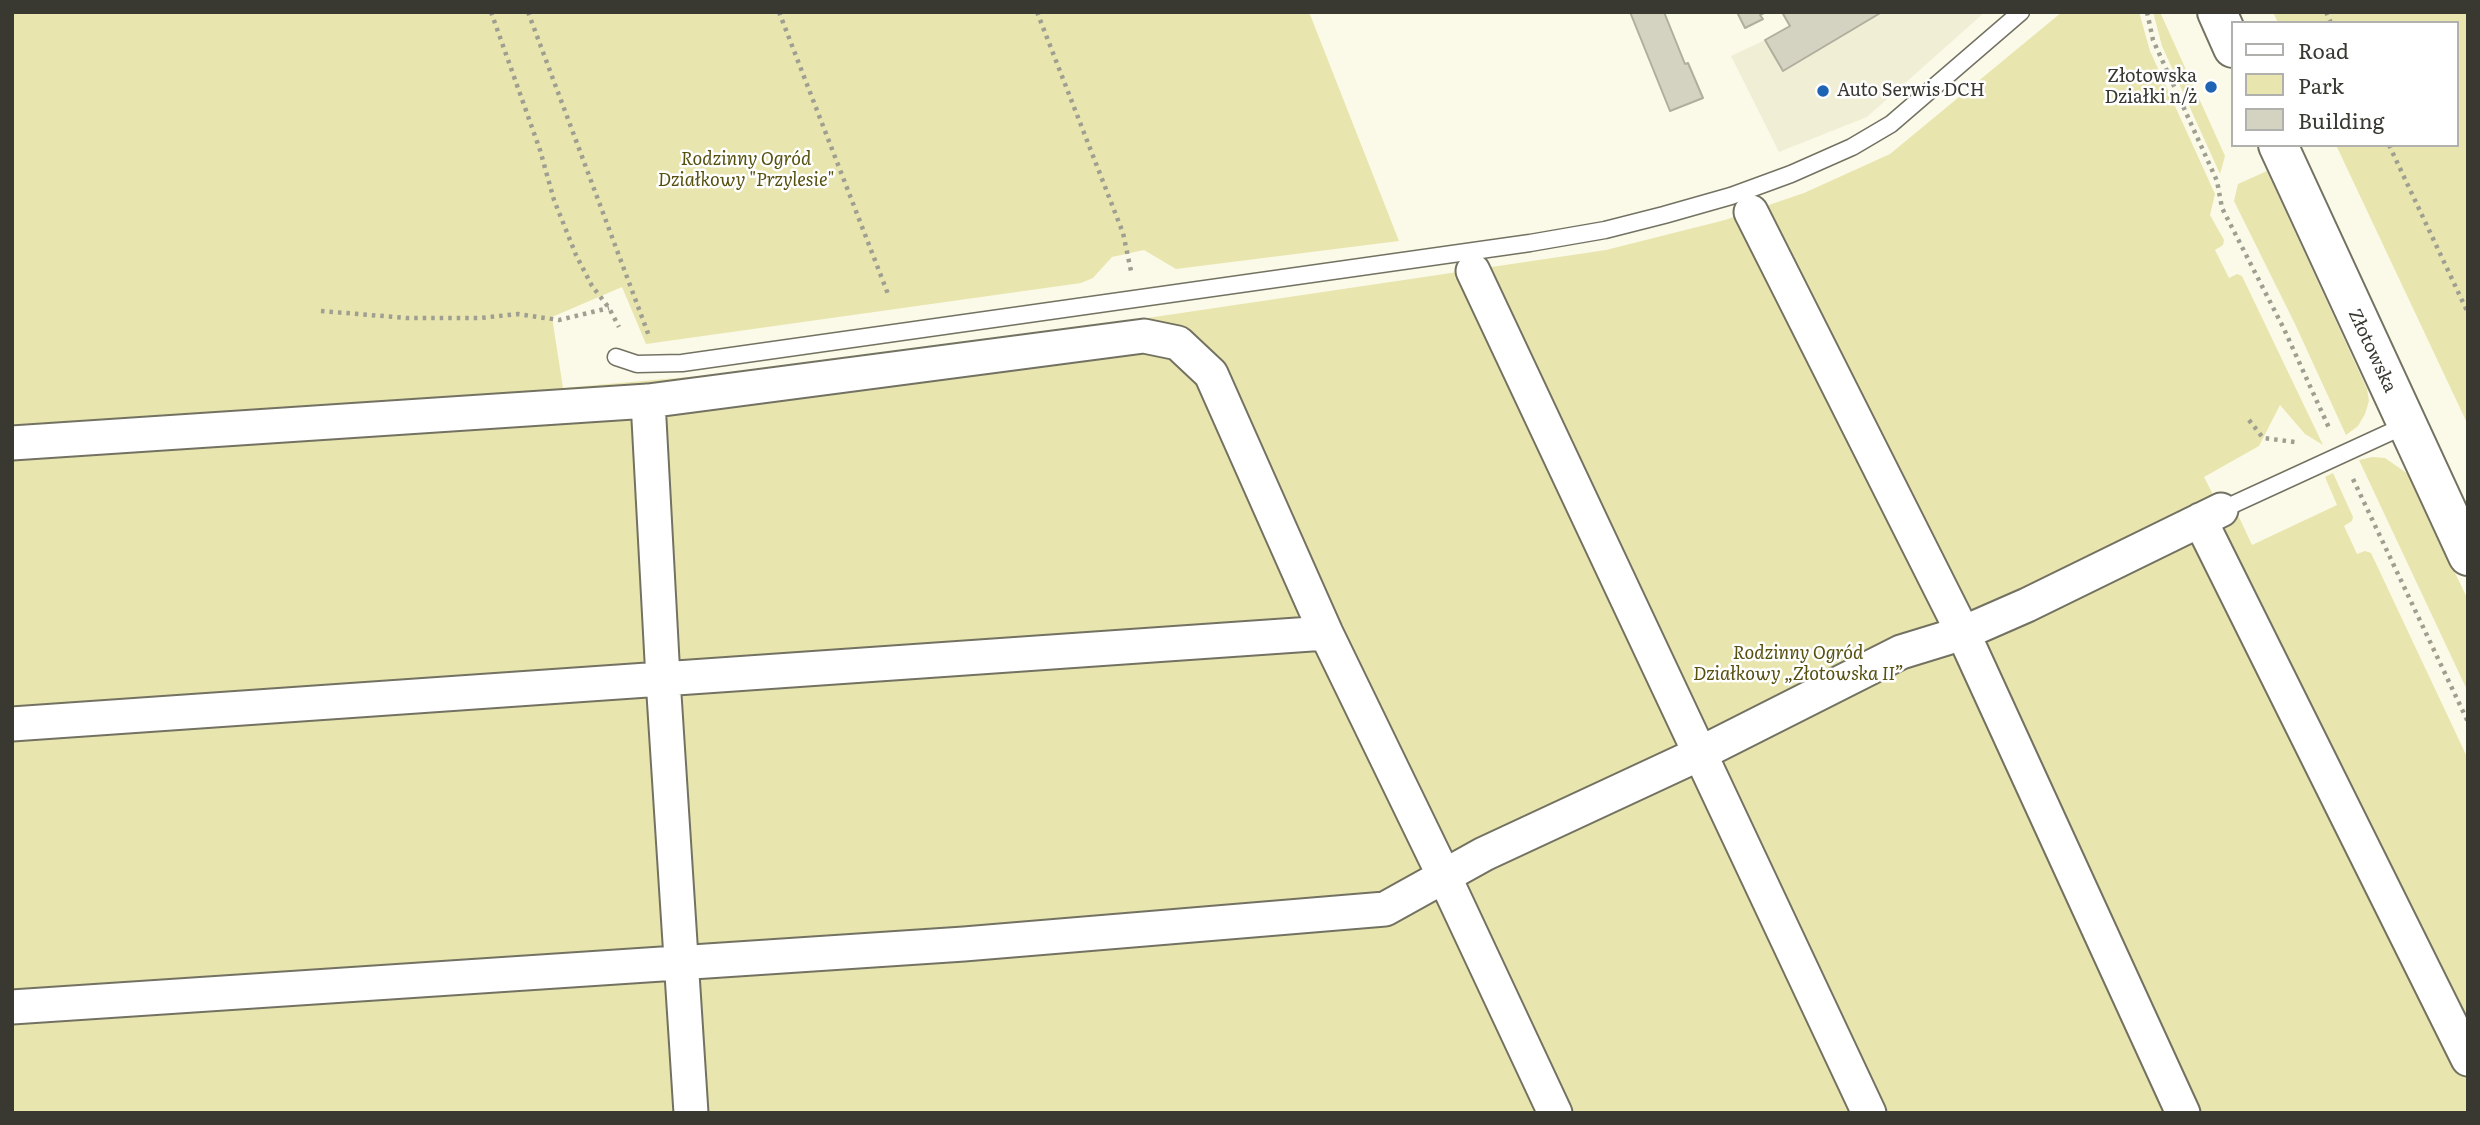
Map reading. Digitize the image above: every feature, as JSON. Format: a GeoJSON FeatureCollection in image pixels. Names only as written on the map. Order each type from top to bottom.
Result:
{"type":"FeatureCollection","features":[{"type":"Feature","properties":{"kind":"street"},"geometry":{"type":"LineString","coordinates":[[2217,12],[2232,46]]}},
{"type":"Feature","properties":{"kind":"street","name":"Złotowska"},"geometry":{"type":"LineString","coordinates":[[2279,147],[2468,556]]}},
{"type":"Feature","properties":{"kind":"street"},"geometry":{"type":"LineString","coordinates":[[1751,212],[1964,633],[2183,1113]]}},
{"type":"Feature","properties":{"kind":"street"},"geometry":{"type":"LineString","coordinates":[[1473,271],[1869,1113]]}},
{"type":"Feature","properties":{"kind":"street"},"geometry":{"type":"LineString","coordinates":[[12,443],[648,401],[1144,335],[1178,343],[1211,374],[1326,634],[1555,1113]]}},
{"type":"Feature","properties":{"kind":"street"},"geometry":{"type":"LineString","coordinates":[[648,401],[691,1113]]}},
{"type":"Feature","properties":{"kind":"street"},"geometry":{"type":"LineString","coordinates":[[12,1007],[950,945],[1385,909],[1484,854],[1699,754],[1900,652],[1964,633],[2210,515],[2468,1059]]}},
{"type":"Feature","properties":{"kind":"street"},"geometry":{"type":"LineString","coordinates":[[12,724],[1326,634]]}},
{"type":"Feature","properties":{"kind":"lane"},"geometry":{"type":"LineString","coordinates":[[616,357],[637,364],[696,361],[1451,255],[1605,230],[1731,196],[1852,148],[1891,124],[2021,12]]}},
{"type":"Feature","properties":{"kind":"lane"},"geometry":{"type":"LineString","coordinates":[[2210,515],[2406,425]]}},
{"type":"Feature","properties":{"kind":"path"},"geometry":{"type":"LineString","coordinates":[[491,12],[540,150],[562,222],[592,286],[610,308],[637,364]]}},
{"type":"Feature","properties":{"kind":"path"},"geometry":{"type":"LineString","coordinates":[[528,12],[651,343]]}},
{"type":"Feature","properties":{"kind":"path"},"geometry":{"type":"LineString","coordinates":[[779,12],[888,294]]}},
{"type":"Feature","properties":{"kind":"path"},"geometry":{"type":"LineString","coordinates":[[1037,12],[1123,233],[1128,253]]}},
{"type":"Feature","properties":{"kind":"path"},"geometry":{"type":"LineString","coordinates":[[2147,12],[2153,40],[2217,180],[2222,208],[2284,330],[2335,440]]}},
{"type":"Feature","properties":{"kind":"path"},"geometry":{"type":"LineString","coordinates":[[2390,147],[2468,313]]}},
{"type":"Feature","properties":{"kind":"path"},"geometry":{"type":"LineString","coordinates":[[321,311],[407,318],[480,318],[518,314],[559,320],[610,308]]}},
{"type":"Feature","properties":{"kind":"path"},"geometry":{"type":"LineString","coordinates":[[2249,420],[2263,439],[2298,442]]}},
{"type":"Feature","properties":{"kind":"path"},"geometry":{"type":"LineString","coordinates":[[2353,478],[2468,722]]}},
{"type":"Feature","properties":{"kind":"shaded area","name":"Auto Serwis DCH"},"geometry":{"type":"Polygon","coordinates":[[[1787,12],[1985,12],[1867,117],[1779,152],[1731,56],[1790,26],[1787,12]]]}},
{"type":"Feature","properties":{"kind":"green space","name":"Rodzinny Ogród Działkowy „Złotowska II”"},"geometry":{"type":"Polygon","coordinates":[[[12,12],[1309,12],[1399,241],[1176,269],[1144,250],[1112,257],[1093,278],[1081,283],[646,344],[622,287],[552,317],[563,388],[756,371],[1080,328],[1606,250],[1725,220],[1804,193],[1890,154],[2062,12],[2139,12],[2150,51],[2215,194],[2210,215],[2224,240],[2223,245],[2215,250],[2229,278],[2237,274],[2242,276],[2323,445],[2305,434],[2280,405],[2259,446],[2204,477],[2227,522],[2239,517],[2252,545],[2337,505],[2325,477],[2333,473],[2353,517],[2352,521],[2344,526],[2357,554],[2365,551],[2371,553],[2468,759],[2468,1113],[12,1113],[12,12]]]}},
{"type":"Feature","properties":{"kind":"green space"},"geometry":{"type":"Polygon","coordinates":[[[2153,12],[2160,12],[2225,156],[2220,174],[2162,46],[2153,12]]]}},
{"type":"Feature","properties":{"kind":"green space"},"geometry":{"type":"Polygon","coordinates":[[[2273,12],[2468,12],[2468,425],[2337,147],[2459,147],[2459,21],[2277,21],[2273,12]]]}},
{"type":"Feature","properties":{"kind":"green space"},"geometry":{"type":"Polygon","coordinates":[[[2267,171],[2367,389],[2369,401],[2365,414],[2358,426],[2346,435],[2234,201],[2238,184],[2267,171]]]}},
{"type":"Feature","properties":{"kind":"green space"},"geometry":{"type":"Polygon","coordinates":[[[2385,458],[2408,474],[2468,600],[2468,692],[2359,460],[2385,458]]]}},
{"type":"Feature","properties":{"kind":"building"},"geometry":{"type":"Polygon","coordinates":[[[1630,12],[1664,12],[1685,64],[1688,63],[1703,98],[1670,111],[1630,12]]]}},
{"type":"Feature","properties":{"kind":"building"},"geometry":{"type":"Polygon","coordinates":[[[1737,12],[1766,12],[1760,15],[1763,19],[1745,28],[1737,12]]]}},
{"type":"Feature","properties":{"kind":"building"},"geometry":{"type":"Polygon","coordinates":[[[1882,12],[1783,71],[1765,40],[1790,26],[1783,14],[1882,12]]]}},
{"type":"Feature","properties":{"kind":"place","name":"Złotowska Działki n/ż"},"geometry":{"type":"Point","coordinates":[2211,87]}},
{"type":"Feature","properties":{"kind":"place","name":"Auto Serwis DCH"},"geometry":{"type":"Point","coordinates":[1823,91]}},
{"type":"Feature","properties":{"kind":"park label","name":"Rodzinny Ogród Działkowy \"Przylesie\""},"geometry":{"type":"Point","coordinates":[746,170]}}]}
